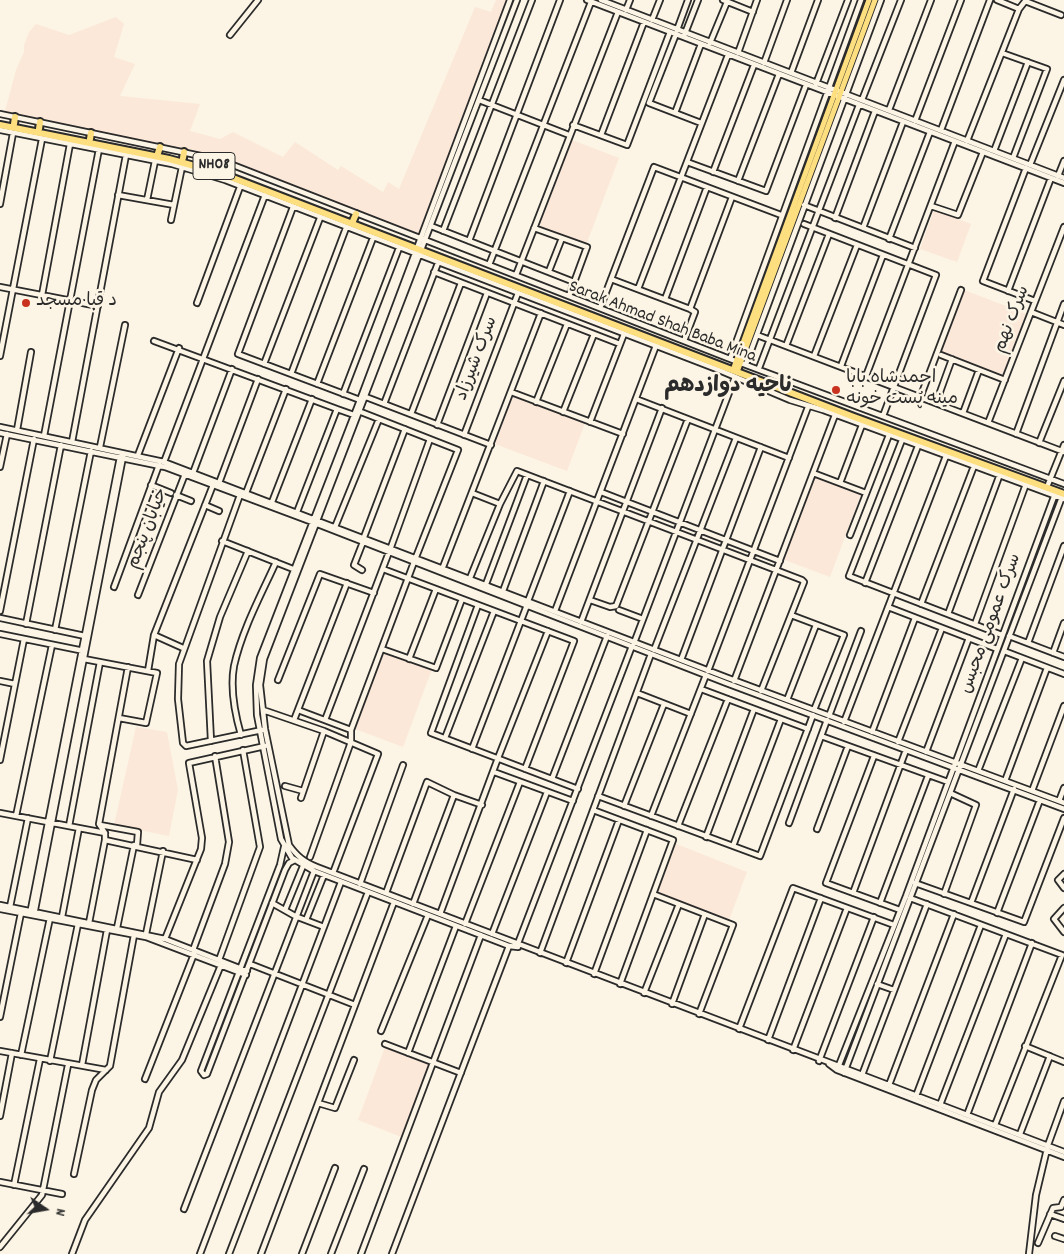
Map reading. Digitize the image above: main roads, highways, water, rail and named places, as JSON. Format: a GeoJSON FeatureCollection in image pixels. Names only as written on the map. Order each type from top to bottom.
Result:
{"type":"FeatureCollection","features":[{"type":"Feature","properties":{"kind":"highway","name":"NH08"},"geometry":{"type":"LineString","coordinates":[[0,121],[14,120],[184,155],[354,217],[420,248]]}},
{"type":"Feature","properties":{"kind":"highway","name":"NH08"},"geometry":{"type":"LineString","coordinates":[[0,125],[209,169],[420,248],[656,344],[737,367],[922,443],[1064,489]]}},
{"type":"Feature","properties":{"kind":"highway","name":"Sarak Ahmad Shah Baba Mina"},"geometry":{"type":"LineString","coordinates":[[420,248],[737,367]]}},
{"type":"Feature","properties":{"kind":"highway","name":"NH08"},"geometry":{"type":"LineString","coordinates":[[1049,483],[1055,493],[1063,496]]}},
{"type":"Feature","properties":{"kind":"main road"},"geometry":{"type":"LineString","coordinates":[[737,367],[831,91],[868,0]]}},
{"type":"Feature","properties":{"kind":"main road"},"geometry":{"type":"LineString","coordinates":[[737,367],[842,96],[875,0]]}},
{"type":"Feature","properties":{"kind":"place","name":"د قبا مسجد"},"geometry":{"type":"Point","coordinates":[26,303]}},
{"type":"Feature","properties":{"kind":"place","name":"احمدشاه بابا مینه پُست خونه"},"geometry":{"type":"Point","coordinates":[836,390]}},
{"type":"Feature","properties":{"kind":"district","name":"ناحیه دوازدهم"},"geometry":{"type":"Point","coordinates":[728,388]}}]}
